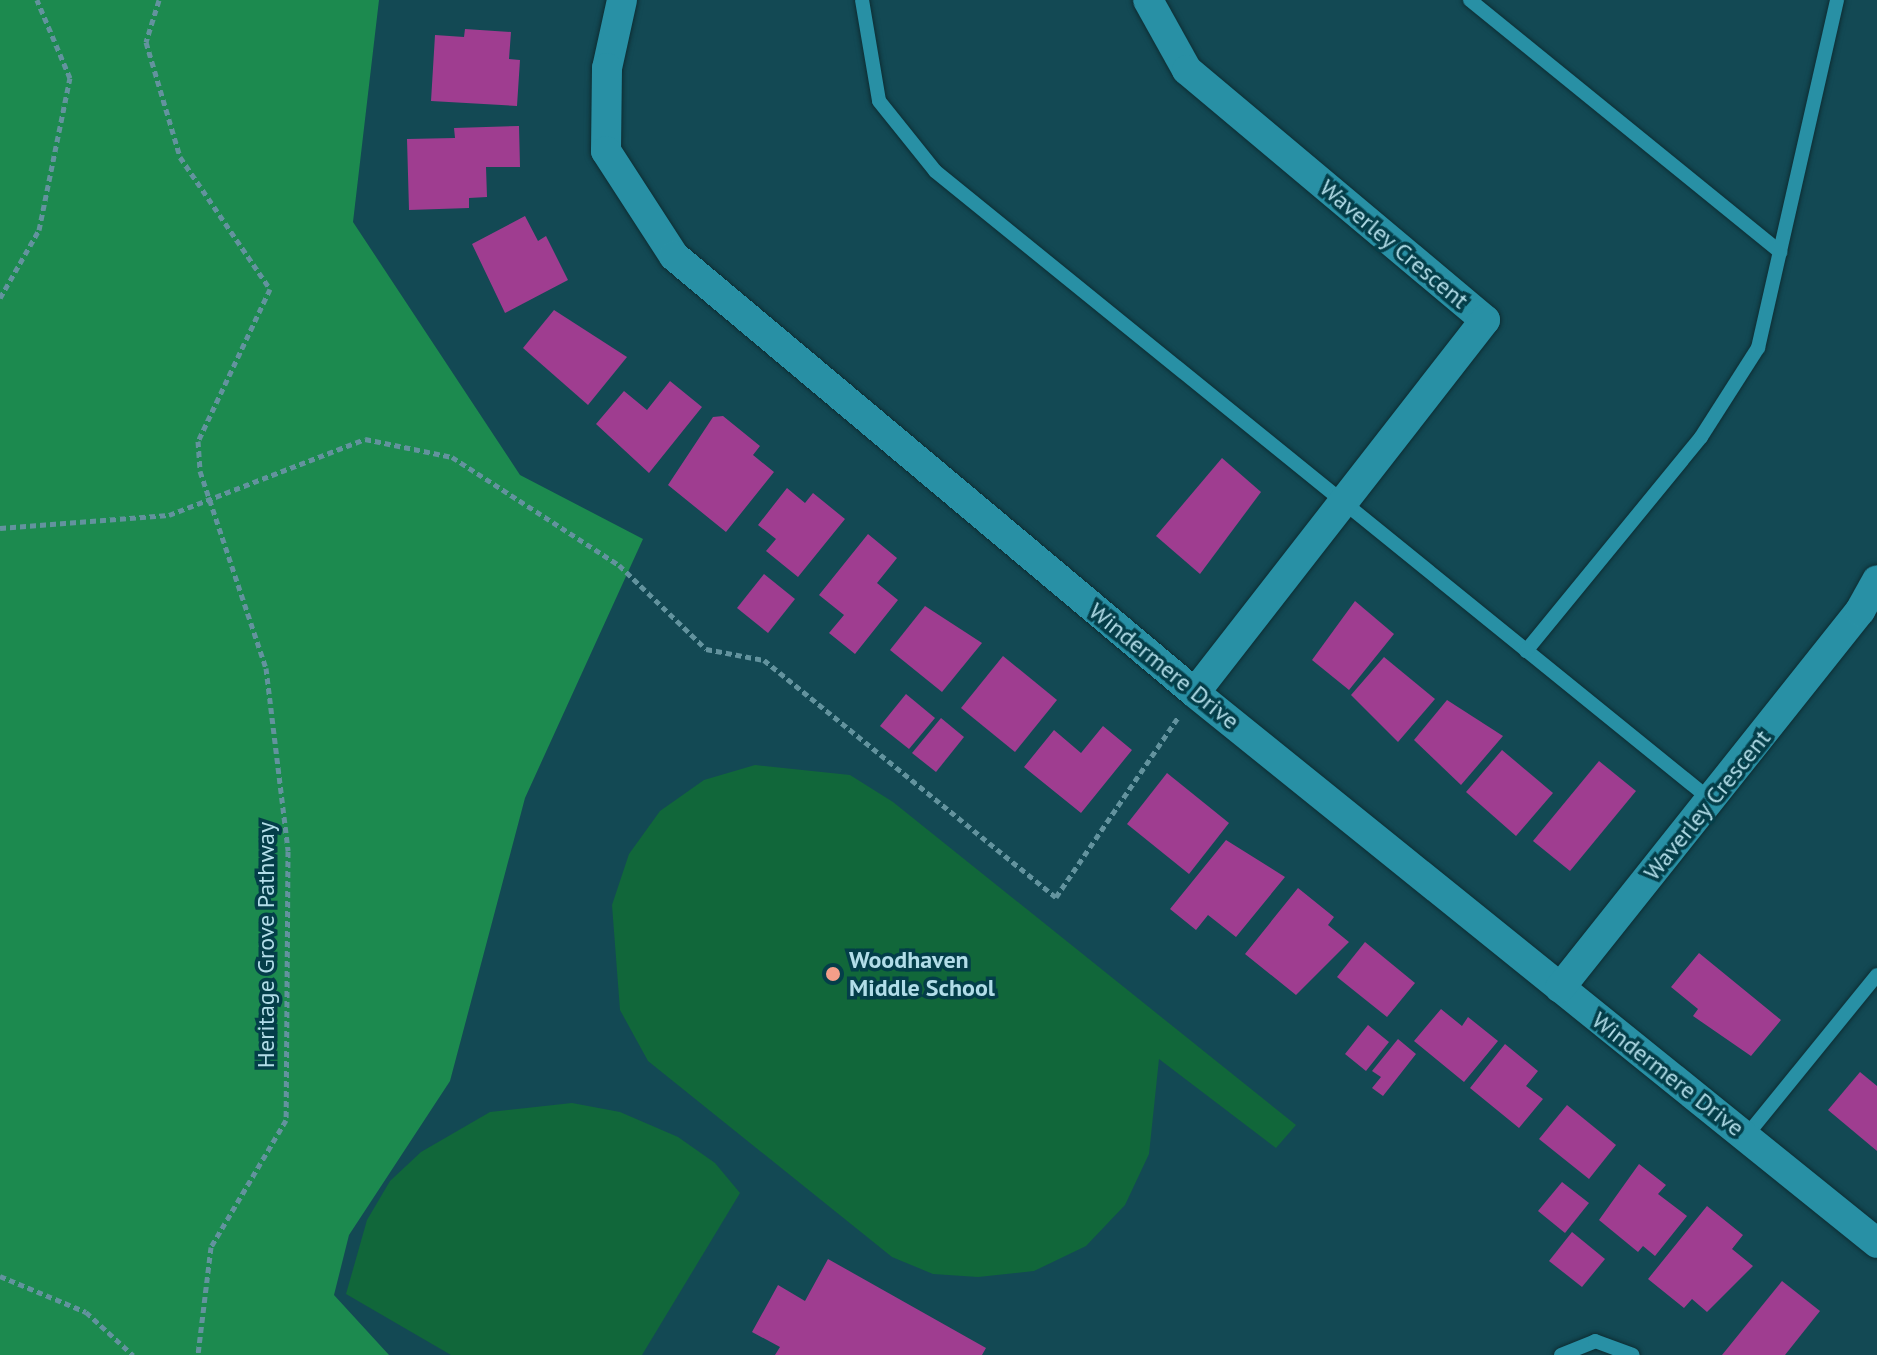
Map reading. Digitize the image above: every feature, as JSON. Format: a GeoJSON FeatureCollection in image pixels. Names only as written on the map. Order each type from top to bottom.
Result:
{"type":"FeatureCollection","features":[{"type":"Feature","properties":{"kind":"street","name":"Windermere Drive"},"geometry":{"type":"LineString","coordinates":[[622,0],[607,68],[606,151],[674,256],[1195,693],[1747,1135],[1877,1243]]}},
{"type":"Feature","properties":{"kind":"street","name":"Waverley Crescent"},"geometry":{"type":"LineString","coordinates":[[1148,0],[1187,70],[1485,320],[1195,693]]}},
{"type":"Feature","properties":{"kind":"street","name":"Waverley Crescent"},"geometry":{"type":"LineString","coordinates":[[1560,988],[1712,801],[1877,580]]}},
{"type":"Feature","properties":{"kind":"lane"},"geometry":{"type":"LineString","coordinates":[[862,0],[879,101],[935,171],[1712,801]]}},
{"type":"Feature","properties":{"kind":"lane"},"geometry":{"type":"LineString","coordinates":[[1470,0],[1780,252]]}},
{"type":"Feature","properties":{"kind":"lane"},"geometry":{"type":"LineString","coordinates":[[1526,651],[1718,412],[1758,348],[1837,0]]}},
{"type":"Feature","properties":{"kind":"lane"},"geometry":{"type":"LineString","coordinates":[[1747,1135],[1877,975]]}},
{"type":"Feature","properties":{"kind":"lane"},"geometry":{"type":"LineString","coordinates":[[1561,1355],[1595,1341],[1633,1355]]}},
{"type":"Feature","properties":{"kind":"path"},"geometry":{"type":"LineString","coordinates":[[0,298],[39,230],[70,78],[37,0]]}},
{"type":"Feature","properties":{"kind":"path","name":"Heritage Grove Pathway"},"geometry":{"type":"LineString","coordinates":[[159,0],[146,42],[180,157],[270,289],[205,415],[198,441],[210,496],[266,668],[288,851],[286,1120],[211,1247],[198,1355]]}},
{"type":"Feature","properties":{"kind":"path"},"geometry":{"type":"LineString","coordinates":[[0,528],[169,515],[210,496],[365,439],[452,457],[619,565],[706,649],[764,660],[1056,897],[1195,693]]}},
{"type":"Feature","properties":{"kind":"path"},"geometry":{"type":"LineString","coordinates":[[0,1276],[86,1312],[133,1355]]}},
{"type":"Feature","properties":{"kind":"green space"},"geometry":{"type":"Polygon","coordinates":[[[0,0],[379,0],[353,222],[520,475],[643,539],[525,798],[450,1081],[349,1235],[334,1295],[389,1355],[0,1355],[0,0]]]}},
{"type":"Feature","properties":{"kind":"green space"},"geometry":{"type":"Polygon","coordinates":[[[755,765],[850,775],[893,802],[1296,1125],[1276,1148],[1159,1059],[1149,1154],[1125,1205],[1086,1246],[1034,1271],[978,1277],[933,1274],[892,1257],[648,1061],[620,1010],[612,905],[629,854],[660,811],[704,780],[755,765]]]}},
{"type":"Feature","properties":{"kind":"green space"},"geometry":{"type":"Polygon","coordinates":[[[572,1103],[620,1112],[678,1137],[715,1163],[740,1193],[642,1355],[451,1355],[346,1294],[367,1220],[390,1181],[421,1152],[490,1112],[572,1103]]]}},
{"type":"Feature","properties":{"kind":"building"},"geometry":{"type":"Polygon","coordinates":[[[465,29],[511,32],[509,59],[520,60],[517,106],[431,101],[435,35],[464,37],[465,29]]]}},
{"type":"Feature","properties":{"kind":"building"},"geometry":{"type":"Polygon","coordinates":[[[519,126],[520,167],[486,167],[487,197],[469,198],[469,208],[409,210],[407,139],[455,138],[454,128],[519,126]]]}},
{"type":"Feature","properties":{"kind":"building"},"geometry":{"type":"Polygon","coordinates":[[[525,216],[538,241],[546,236],[568,280],[505,313],[472,244],[525,216]]]}},
{"type":"Feature","properties":{"kind":"building"},"geometry":{"type":"Polygon","coordinates":[[[554,310],[627,357],[588,405],[523,348],[554,310]]]}},
{"type":"Feature","properties":{"kind":"building"},"geometry":{"type":"Polygon","coordinates":[[[670,381],[702,407],[649,473],[596,424],[624,391],[647,410],[670,381]]]}},
{"type":"Feature","properties":{"kind":"building"},"geometry":{"type":"Polygon","coordinates":[[[723,416],[760,446],[753,455],[774,472],[726,532],[668,485],[713,417],[723,416]]]}},
{"type":"Feature","properties":{"kind":"building"},"geometry":{"type":"Polygon","coordinates":[[[1222,458],[1261,492],[1200,574],[1156,536],[1222,458]]]}},
{"type":"Feature","properties":{"kind":"building"},"geometry":{"type":"Polygon","coordinates":[[[787,488],[805,503],[813,493],[845,519],[798,577],[766,551],[776,539],[758,525],[787,488]]]}},
{"type":"Feature","properties":{"kind":"building"},"geometry":{"type":"Polygon","coordinates":[[[868,534],[897,558],[877,583],[898,600],[855,654],[829,633],[844,615],[819,595],[868,534]]]}},
{"type":"Feature","properties":{"kind":"building"},"geometry":{"type":"Polygon","coordinates":[[[764,574],[795,599],[768,633],[737,608],[764,574]]]}},
{"type":"Feature","properties":{"kind":"building"},"geometry":{"type":"Polygon","coordinates":[[[1355,601],[1394,634],[1349,690],[1312,660],[1355,601]]]}},
{"type":"Feature","properties":{"kind":"building"},"geometry":{"type":"Polygon","coordinates":[[[925,606],[982,643],[942,692],[890,650],[925,606]]]}},
{"type":"Feature","properties":{"kind":"building"},"geometry":{"type":"Polygon","coordinates":[[[1003,656],[1057,700],[1015,752],[961,708],[1003,656]]]}},
{"type":"Feature","properties":{"kind":"building"},"geometry":{"type":"Polygon","coordinates":[[[1384,657],[1435,699],[1398,742],[1351,695],[1384,657]]]}},
{"type":"Feature","properties":{"kind":"building"},"geometry":{"type":"Polygon","coordinates":[[[906,694],[935,718],[909,749],[880,726],[906,694]]]}},
{"type":"Feature","properties":{"kind":"building"},"geometry":{"type":"Polygon","coordinates":[[[1447,700],[1503,736],[1461,785],[1414,740],[1447,700]]]}},
{"type":"Feature","properties":{"kind":"building"},"geometry":{"type":"Polygon","coordinates":[[[941,718],[964,737],[936,772],[912,753],[941,718]]]}},
{"type":"Feature","properties":{"kind":"building"},"geometry":{"type":"Polygon","coordinates":[[[1103,726],[1132,750],[1081,813],[1024,767],[1054,730],[1081,753],[1103,726]]]}},
{"type":"Feature","properties":{"kind":"building"},"geometry":{"type":"Polygon","coordinates":[[[1502,750],[1553,793],[1516,836],[1466,792],[1502,750]]]}},
{"type":"Feature","properties":{"kind":"building"},"geometry":{"type":"Polygon","coordinates":[[[1599,761],[1636,791],[1570,871],[1533,841],[1599,761]]]}},
{"type":"Feature","properties":{"kind":"building"},"geometry":{"type":"Polygon","coordinates":[[[1167,773],[1229,823],[1189,874],[1127,824],[1167,773]]]}},
{"type":"Feature","properties":{"kind":"building"},"geometry":{"type":"Polygon","coordinates":[[[1226,840],[1285,877],[1236,937],[1208,915],[1196,930],[1170,909],[1226,840]]]}},
{"type":"Feature","properties":{"kind":"building"},"geometry":{"type":"Polygon","coordinates":[[[1298,888],[1334,917],[1328,925],[1349,942],[1296,995],[1245,954],[1298,888]]]}},
{"type":"Feature","properties":{"kind":"building"},"geometry":{"type":"Polygon","coordinates":[[[1365,942],[1415,983],[1387,1017],[1337,977],[1365,942]]]}},
{"type":"Feature","properties":{"kind":"building"},"geometry":{"type":"Polygon","coordinates":[[[1699,953],[1781,1020],[1751,1056],[1693,1016],[1698,1009],[1671,987],[1699,953]]]}},
{"type":"Feature","properties":{"kind":"building"},"geometry":{"type":"Polygon","coordinates":[[[1441,1009],[1462,1026],[1468,1017],[1498,1041],[1464,1082],[1414,1041],[1441,1009]]]}},
{"type":"Feature","properties":{"kind":"building"},"geometry":{"type":"Polygon","coordinates":[[[1368,1025],[1389,1042],[1366,1071],[1345,1054],[1368,1025]]]}},
{"type":"Feature","properties":{"kind":"building"},"geometry":{"type":"Polygon","coordinates":[[[1398,1039],[1416,1054],[1383,1096],[1372,1088],[1381,1077],[1372,1071],[1398,1039]]]}},
{"type":"Feature","properties":{"kind":"building"},"geometry":{"type":"Polygon","coordinates":[[[1505,1044],[1538,1071],[1526,1086],[1543,1099],[1519,1128],[1470,1088],[1505,1044]]]}},
{"type":"Feature","properties":{"kind":"building"},"geometry":{"type":"Polygon","coordinates":[[[1860,1072],[1877,1086],[1877,1151],[1828,1110],[1860,1072]]]}},
{"type":"Feature","properties":{"kind":"building"},"geometry":{"type":"Polygon","coordinates":[[[1567,1105],[1616,1145],[1589,1179],[1539,1139],[1567,1105]]]}},
{"type":"Feature","properties":{"kind":"building"},"geometry":{"type":"Polygon","coordinates":[[[1639,1164],[1666,1185],[1658,1194],[1687,1216],[1655,1256],[1643,1246],[1638,1252],[1599,1220],[1639,1164]]]}},
{"type":"Feature","properties":{"kind":"building"},"geometry":{"type":"Polygon","coordinates":[[[1562,1182],[1589,1203],[1565,1233],[1538,1211],[1562,1182]]]}},
{"type":"Feature","properties":{"kind":"building"},"geometry":{"type":"Polygon","coordinates":[[[1707,1206],[1743,1235],[1732,1249],[1753,1266],[1707,1312],[1692,1299],[1684,1308],[1648,1279],[1707,1206]]]}},
{"type":"Feature","properties":{"kind":"building"},"geometry":{"type":"Polygon","coordinates":[[[1572,1232],[1605,1259],[1582,1287],[1549,1261],[1572,1232]]]}},
{"type":"Feature","properties":{"kind":"building"},"geometry":{"type":"Polygon","coordinates":[[[828,1259],[986,1348],[982,1355],[775,1355],[780,1347],[752,1332],[778,1285],[805,1301],[828,1259]]]}},
{"type":"Feature","properties":{"kind":"building"},"geometry":{"type":"Polygon","coordinates":[[[1782,1281],[1820,1311],[1785,1355],[1722,1355],[1782,1281]]]}},
{"type":"Feature","properties":{"kind":"place","name":"Woodhaven Middle School"},"geometry":{"type":"Point","coordinates":[833,974]}}]}
